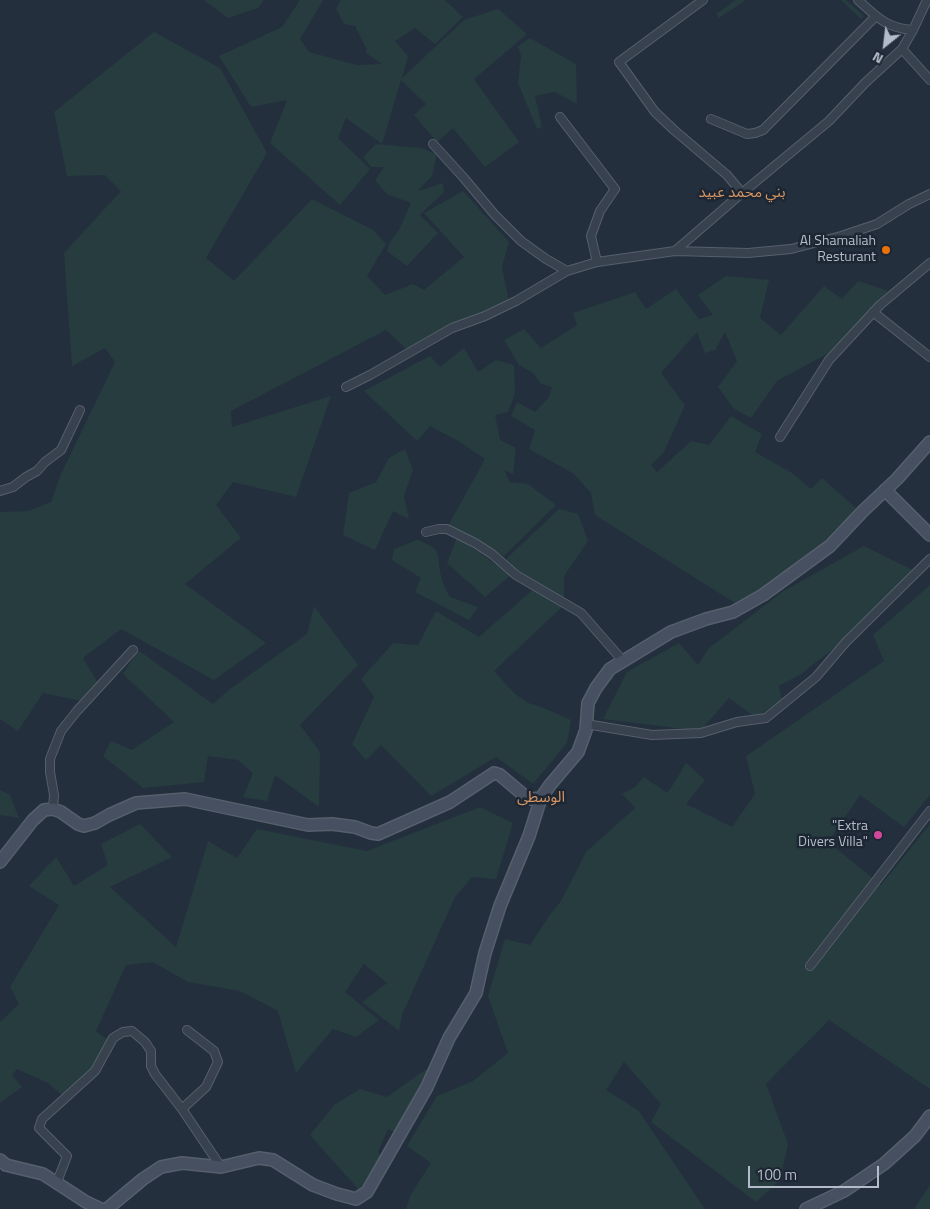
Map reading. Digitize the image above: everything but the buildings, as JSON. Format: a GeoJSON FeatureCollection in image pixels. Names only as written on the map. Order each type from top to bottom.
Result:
{"type":"FeatureCollection","features":[{"type":"Feature","properties":{"kind":"street"},"geometry":{"type":"LineString","coordinates":[[702,0],[619,62],[655,112],[727,175],[742,193]]}},
{"type":"Feature","properties":{"kind":"street"},"geometry":{"type":"LineString","coordinates":[[858,0],[886,24],[899,29],[912,30]]}},
{"type":"Feature","properties":{"kind":"street"},"geometry":{"type":"LineString","coordinates":[[675,251],[829,121],[865,83],[902,49],[927,0]]}},
{"type":"Feature","properties":{"kind":"street"},"geometry":{"type":"LineString","coordinates":[[711,119],[747,134],[763,130],[876,16]]}},
{"type":"Feature","properties":{"kind":"street"},"geometry":{"type":"LineString","coordinates":[[902,49],[930,80]]}},
{"type":"Feature","properties":{"kind":"street"},"geometry":{"type":"LineString","coordinates":[[560,117],[615,190],[600,211],[591,236],[597,262]]}},
{"type":"Feature","properties":{"kind":"street"},"geometry":{"type":"LineString","coordinates":[[433,144],[463,177],[494,216],[521,241],[567,271]]}},
{"type":"Feature","properties":{"kind":"street"},"geometry":{"type":"LineString","coordinates":[[346,387],[452,328],[516,302],[567,271],[597,262],[675,251],[748,254],[791,248],[841,236],[876,224],[930,194]]}},
{"type":"Feature","properties":{"kind":"street"},"geometry":{"type":"LineString","coordinates":[[780,437],[828,360],[873,312],[930,263]]}},
{"type":"Feature","properties":{"kind":"street"},"geometry":{"type":"LineString","coordinates":[[873,312],[930,357]]}},
{"type":"Feature","properties":{"kind":"street"},"geometry":{"type":"LineString","coordinates":[[0,491],[13,487],[37,471],[60,450],[80,410]]}},
{"type":"Feature","properties":{"kind":"street"},"geometry":{"type":"LineString","coordinates":[[114,1207],[143,1179],[161,1167],[182,1163],[221,1167],[259,1158],[273,1160],[313,1185],[337,1194],[355,1204],[367,1192],[427,1087],[449,1038],[476,993],[500,906],[529,836],[541,798],[578,752],[586,730],[588,703],[610,669],[671,632],[706,619],[733,612],[763,595],[830,546],[930,442]]}},
{"type":"Feature","properties":{"kind":"street"},"geometry":{"type":"LineString","coordinates":[[885,490],[930,535]]}},
{"type":"Feature","properties":{"kind":"street"},"geometry":{"type":"LineString","coordinates":[[426,532],[447,529],[492,554],[516,575],[580,613],[623,661]]}},
{"type":"Feature","properties":{"kind":"street"},"geometry":{"type":"LineString","coordinates":[[586,724],[652,735],[701,733],[737,722],[766,718],[816,677],[846,642],[930,559]]}},
{"type":"Feature","properties":{"kind":"street"},"geometry":{"type":"LineString","coordinates":[[53,809],[54,795],[50,759],[61,731],[76,711],[133,650]]}},
{"type":"Feature","properties":{"kind":"street"},"geometry":{"type":"LineString","coordinates":[[0,862],[33,820],[44,810],[53,809],[61,812],[84,826],[136,803],[185,799],[308,825],[340,825],[355,827],[371,834],[378,834],[450,802],[494,773],[500,775],[526,797],[531,799],[541,798]]}},
{"type":"Feature","properties":{"kind":"street"},"geometry":{"type":"LineString","coordinates":[[810,966],[930,812]]}},
{"type":"Feature","properties":{"kind":"street"},"geometry":{"type":"LineString","coordinates":[[182,1109],[206,1087],[218,1062],[214,1051],[187,1030]]}},
{"type":"Feature","properties":{"kind":"street"},"geometry":{"type":"LineString","coordinates":[[56,1182],[67,1156],[39,1128],[42,1119],[95,1071],[113,1038],[123,1032],[132,1031],[146,1042],[151,1051],[151,1066],[155,1074],[182,1109],[221,1167]]}},
{"type":"Feature","properties":{"kind":"street"},"geometry":{"type":"LineString","coordinates":[[806,1209],[844,1191],[884,1164],[914,1136],[930,1116]]}},
{"type":"Feature","properties":{"kind":"street"},"geometry":{"type":"LineString","coordinates":[[0,1160],[6,1165],[43,1174],[86,1202],[101,1209]]}},
{"type":"Feature","properties":{"kind":"green space"},"geometry":{"type":"Polygon","coordinates":[[[204,0],[264,0],[258,8],[228,18],[204,0]]]}},
{"type":"Feature","properties":{"kind":"green space"},"geometry":{"type":"Polygon","coordinates":[[[300,0],[323,0],[300,39],[309,52],[357,65],[382,64],[366,53],[367,50],[355,26],[344,24],[336,9],[341,0],[445,0],[463,17],[435,44],[415,28],[395,41],[408,56],[402,78],[464,20],[498,9],[527,34],[474,79],[519,142],[485,167],[453,128],[437,142],[414,115],[426,104],[401,80],[382,144],[346,118],[338,138],[370,169],[340,205],[270,143],[287,100],[251,107],[219,56],[282,27],[300,0]]]}},
{"type":"Feature","properties":{"kind":"green space"},"geometry":{"type":"Polygon","coordinates":[[[736,0],[746,0],[719,18],[716,14],[736,0]]]}},
{"type":"Feature","properties":{"kind":"green space"},"geometry":{"type":"Polygon","coordinates":[[[841,0],[846,0],[864,16],[861,19],[841,0]]]}},
{"type":"Feature","properties":{"kind":"green space"},"geometry":{"type":"Polygon","coordinates":[[[154,32],[220,68],[267,153],[206,258],[234,281],[312,199],[373,230],[386,244],[367,276],[385,295],[413,284],[424,290],[464,257],[424,213],[463,191],[509,242],[502,267],[509,302],[410,352],[386,330],[231,411],[232,427],[331,396],[296,497],[233,482],[216,505],[241,538],[185,584],[266,643],[214,680],[121,629],[83,658],[101,688],[91,703],[43,693],[18,731],[0,719],[0,512],[29,511],[51,502],[61,474],[115,362],[105,348],[72,366],[64,253],[121,191],[105,175],[67,176],[54,112],[154,32]]]}},
{"type":"Feature","properties":{"kind":"green space"},"geometry":{"type":"Polygon","coordinates":[[[530,38],[576,64],[577,104],[555,92],[535,96],[542,127],[537,129],[518,83],[521,56],[518,46],[530,38]]]}},
{"type":"Feature","properties":{"kind":"green space"},"geometry":{"type":"Polygon","coordinates":[[[376,144],[421,148],[437,154],[432,176],[418,191],[443,183],[444,192],[420,215],[438,233],[407,266],[387,251],[411,203],[387,194],[375,180],[384,167],[371,167],[363,157],[376,144]]]}},
{"type":"Feature","properties":{"kind":"green space"},"geometry":{"type":"Polygon","coordinates":[[[726,276],[769,280],[760,318],[781,335],[824,286],[842,299],[858,281],[888,291],[838,348],[777,381],[751,418],[733,408],[718,387],[737,361],[725,332],[715,350],[705,353],[697,332],[661,373],[685,405],[664,452],[651,465],[657,472],[691,441],[709,445],[731,416],[762,434],[755,452],[792,473],[811,489],[822,478],[857,509],[825,543],[761,590],[735,603],[595,515],[591,493],[574,474],[529,449],[535,430],[511,416],[517,402],[535,412],[549,397],[552,387],[541,384],[533,373],[519,365],[504,340],[524,329],[541,348],[577,325],[573,313],[635,292],[646,309],[676,289],[699,319],[713,315],[698,295],[726,276]]]}},
{"type":"Feature","properties":{"kind":"green space"},"geometry":{"type":"Polygon","coordinates":[[[464,348],[478,372],[496,360],[514,365],[515,393],[508,412],[495,415],[500,440],[516,448],[513,474],[504,470],[510,482],[528,484],[556,505],[504,556],[448,526],[485,459],[460,442],[430,426],[417,441],[364,391],[430,356],[440,367],[464,348]]]}},
{"type":"Feature","properties":{"kind":"green space"},"geometry":{"type":"Polygon","coordinates":[[[405,449],[413,470],[404,496],[409,519],[393,511],[375,550],[343,535],[349,493],[376,482],[389,458],[405,449]]]}},
{"type":"Feature","properties":{"kind":"green space"},"geometry":{"type":"Polygon","coordinates":[[[559,509],[578,514],[588,541],[564,576],[564,605],[494,671],[515,694],[528,703],[571,720],[567,743],[533,784],[496,757],[431,796],[381,745],[366,760],[352,744],[374,697],[361,679],[393,643],[418,645],[436,611],[479,637],[535,588],[506,559],[559,509]]]}},
{"type":"Feature","properties":{"kind":"green space"},"geometry":{"type":"Polygon","coordinates":[[[457,537],[511,575],[485,597],[447,563],[457,537]]]}},
{"type":"Feature","properties":{"kind":"green space"},"geometry":{"type":"Polygon","coordinates":[[[417,540],[436,551],[445,588],[450,597],[478,607],[469,620],[415,592],[421,578],[392,560],[394,549],[417,540]]]}},
{"type":"Feature","properties":{"kind":"green space"},"geometry":{"type":"Polygon","coordinates":[[[864,546],[915,571],[860,628],[801,674],[779,686],[782,701],[755,717],[729,698],[700,731],[603,719],[627,672],[679,643],[698,665],[708,649],[782,592],[864,546]]]}},
{"type":"Feature","properties":{"kind":"green space"},"geometry":{"type":"Polygon","coordinates":[[[930,585],[930,795],[904,827],[860,795],[828,842],[881,885],[930,824],[930,1089],[829,1020],[766,1084],[788,1144],[780,1180],[756,1202],[651,1122],[661,1104],[624,1062],[606,1090],[638,1110],[705,1209],[406,1209],[411,1194],[431,1163],[407,1146],[437,1096],[473,1081],[508,1053],[488,996],[505,939],[530,945],[561,901],[586,852],[635,808],[622,794],[635,787],[644,777],[667,793],[686,763],[705,780],[686,804],[732,827],[755,794],[746,756],[884,661],[873,635],[930,585]]]}},
{"type":"Feature","properties":{"kind":"green space"},"geometry":{"type":"Polygon","coordinates":[[[314,606],[358,665],[300,725],[320,752],[319,807],[275,775],[267,801],[243,797],[253,773],[238,760],[208,756],[204,782],[143,788],[103,756],[111,741],[132,750],[174,722],[123,674],[138,650],[213,704],[230,689],[307,634],[314,606]]]}},
{"type":"Feature","properties":{"kind":"green space"},"geometry":{"type":"Polygon","coordinates":[[[0,790],[10,795],[19,818],[0,815],[0,790]]]}},
{"type":"Feature","properties":{"kind":"green space"},"geometry":{"type":"Polygon","coordinates":[[[480,807],[513,823],[496,879],[472,877],[455,897],[402,1015],[399,1031],[362,1002],[387,983],[364,964],[345,992],[379,1020],[356,1037],[333,1029],[296,1073],[278,1011],[240,991],[188,982],[153,962],[126,965],[96,1031],[113,1044],[69,1101],[48,1083],[17,1069],[12,1075],[22,1087],[0,1103],[0,1022],[19,1004],[10,987],[59,905],[29,886],[56,857],[74,886],[108,865],[101,844],[140,824],[172,857],[110,887],[176,947],[208,841],[237,858],[257,829],[367,851],[480,807]]]}},
{"type":"Feature","properties":{"kind":"green space"},"geometry":{"type":"Polygon","coordinates":[[[439,1060],[395,1133],[388,1129],[378,1152],[382,1157],[359,1190],[310,1135],[334,1105],[360,1089],[387,1097],[439,1060]]]}},
{"type":"Feature","properties":{"kind":"green space"},"geometry":{"type":"Polygon","coordinates":[[[930,1185],[930,1209],[914,1209],[930,1185]]]}},
{"type":"Feature","properties":{"kind":"place","name":"Al Shamaliah Resturant"},"geometry":{"type":"Point","coordinates":[886,250]}},
{"type":"Feature","properties":{"kind":"place","name":"\"Extra Divers Villa\""},"geometry":{"type":"Point","coordinates":[878,835]}},
{"type":"Feature","properties":{"kind":"district","name":"بني محمد عبيد"},"geometry":{"type":"Point","coordinates":[742,193]}},
{"type":"Feature","properties":{"kind":"district","name":"الوسطى"},"geometry":{"type":"Point","coordinates":[541,798]}}]}
